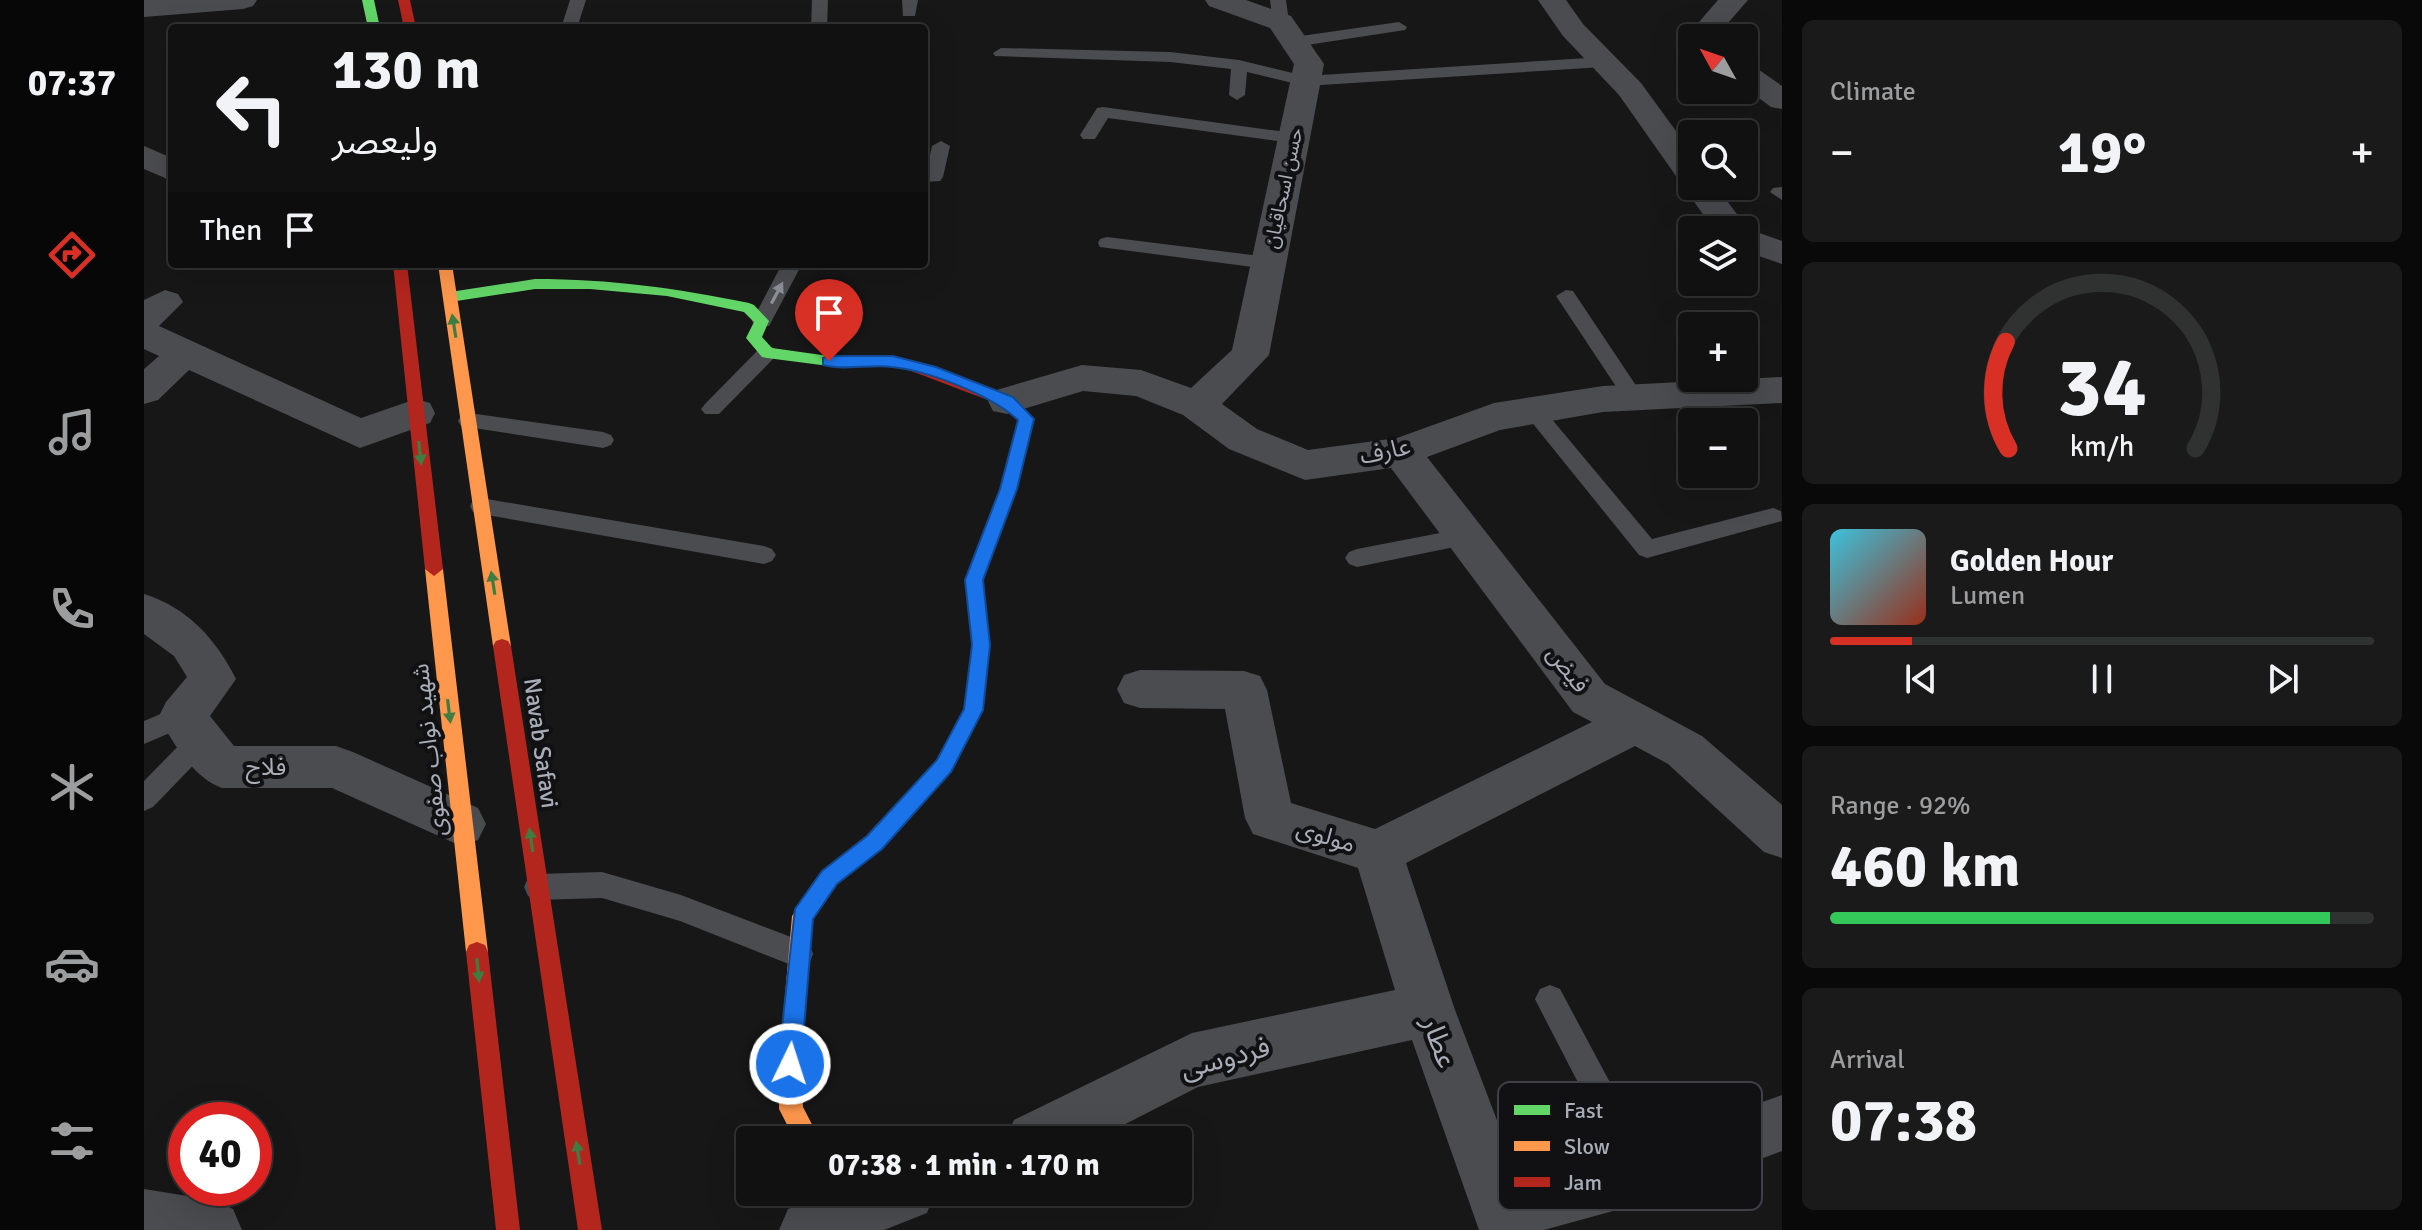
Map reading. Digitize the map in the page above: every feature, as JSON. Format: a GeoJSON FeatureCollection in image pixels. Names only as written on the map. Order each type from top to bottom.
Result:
{"type":"FeatureCollection","features":[{"type":"Feature","properties":{"kind":"main road"},"geometry":{"type":"LineString","coordinates":[[368,0],[373,24]]}},
{"type":"Feature","properties":{"kind":"main road"},"geometry":{"type":"LineString","coordinates":[[404,0],[409,24]]}},
{"type":"Feature","properties":{"kind":"main road","name":"شهید نواب صفوی"},"geometry":{"type":"LineString","coordinates":[[400,268],[508,1230]]}},
{"type":"Feature","properties":{"kind":"main road","name":"Navab Safavi"},"geometry":{"type":"LineString","coordinates":[[446,268],[590,1230]]}},
{"type":"Feature","properties":{"kind":"main road"},"geometry":{"type":"LineString","coordinates":[[450,297],[535,284],[590,284],[667,291],[749,308],[762,321],[754,338],[767,353],[829,361],[893,361],[930,371],[1007,401],[1026,419],[1008,489],[974,580],[981,645],[973,710],[944,766],[874,842],[829,878],[803,916],[790,1064],[791,1109],[800,1126]]}},
{"type":"Feature","properties":{"kind":"street"},"geometry":{"type":"LineString","coordinates":[[144,8],[243,0]]}},
{"type":"Feature","properties":{"kind":"street"},"geometry":{"type":"LineString","coordinates":[[1219,0],[1284,21]]}},
{"type":"Feature","properties":{"kind":"street"},"geometry":{"type":"LineString","coordinates":[[1552,0],[1573,30],[1630,89],[1678,156]]}},
{"type":"Feature","properties":{"kind":"street"},"geometry":{"type":"LineString","coordinates":[[1713,24],[1734,0]]}},
{"type":"Feature","properties":{"kind":"street","name":"حسن اسحاقیان"},"geometry":{"type":"LineString","coordinates":[[1197,405],[1250,355],[1309,64],[1284,21]]}},
{"type":"Feature","properties":{"kind":"street"},"geometry":{"type":"LineString","coordinates":[[1758,83],[1782,100]]}},
{"type":"Feature","properties":{"kind":"street"},"geometry":{"type":"LineString","coordinates":[[144,156],[168,170]]}},
{"type":"Feature","properties":{"kind":"street"},"geometry":{"type":"LineString","coordinates":[[144,185],[168,174]]}},
{"type":"Feature","properties":{"kind":"street"},"geometry":{"type":"LineString","coordinates":[[1758,244],[1782,253]]}},
{"type":"Feature","properties":{"kind":"street"},"geometry":{"type":"LineString","coordinates":[[144,334],[360,434],[416,413]]}},
{"type":"Feature","properties":{"kind":"street"},"geometry":{"type":"LineString","coordinates":[[144,391],[185,353]]}},
{"type":"Feature","properties":{"kind":"street","name":"عارف"},"geometry":{"type":"LineString","coordinates":[[1007,401],[1082,378],[1141,383],[1197,405],[1243,439],[1305,465],[1401,452],[1494,417],[1533,410],[1603,399],[1782,390]]}},
{"type":"Feature","properties":{"kind":"street","name":"فیض"},"geometry":{"type":"LineString","coordinates":[[1401,452],[1589,698],[1685,750],[1782,836]]}},
{"type":"Feature","properties":{"kind":"street"},"geometry":{"type":"LineString","coordinates":[[144,611],[190,643],[213,679],[175,730]]}},
{"type":"Feature","properties":{"kind":"street","name":"مولوی"},"geometry":{"type":"LineString","coordinates":[[1140,689],[1244,690],[1270,818],[1378,852],[1636,723]]}},
{"type":"Feature","properties":{"kind":"street","name":"فلاح"},"geometry":{"type":"LineString","coordinates":[[175,730],[222,767],[336,767],[461,824]]}},
{"type":"Feature","properties":{"kind":"street","name":"عطار"},"geometry":{"type":"LineString","coordinates":[[1378,852],[1428,1010],[1498,1202]]}},
{"type":"Feature","properties":{"kind":"street","name":"فردوسی"},"geometry":{"type":"LineString","coordinates":[[1062,1126],[1192,1061],[1428,1010]]}},
{"type":"Feature","properties":{"kind":"street"},"geometry":{"type":"LineString","coordinates":[[1762,1130],[1782,1123]]}},
{"type":"Feature","properties":{"kind":"street"},"geometry":{"type":"LineString","coordinates":[[827,1218],[863,1206]]}},
{"type":"Feature","properties":{"kind":"street"},"geometry":{"type":"LineString","coordinates":[[1505,1221],[1537,1210]]}},
{"type":"Feature","properties":{"kind":"street"},"geometry":{"type":"LineString","coordinates":[[144,1219],[213,1215]]}},
{"type":"Feature","properties":{"kind":"lane"},"geometry":{"type":"LineString","coordinates":[[570,24],[578,0]]}},
{"type":"Feature","properties":{"kind":"lane"},"geometry":{"type":"LineString","coordinates":[[819,24],[820,0]]}},
{"type":"Feature","properties":{"kind":"lane"},"geometry":{"type":"LineString","coordinates":[[1284,21],[1399,27]]}},
{"type":"Feature","properties":{"kind":"lane"},"geometry":{"type":"LineString","coordinates":[[1001,53],[1170,57],[1239,65],[1305,81],[1603,62]]}},
{"type":"Feature","properties":{"kind":"lane"},"geometry":{"type":"LineString","coordinates":[[1237,95],[1239,65]]}},
{"type":"Feature","properties":{"kind":"lane"},"geometry":{"type":"LineString","coordinates":[[1089,135],[1103,112],[1293,138]]}},
{"type":"Feature","properties":{"kind":"lane"},"geometry":{"type":"LineString","coordinates":[[928,177],[934,177],[941,146]]}},
{"type":"Feature","properties":{"kind":"lane"},"geometry":{"type":"LineString","coordinates":[[1107,243],[1268,263]]}},
{"type":"Feature","properties":{"kind":"lane"},"geometry":{"type":"LineString","coordinates":[[762,321],[790,268]]}},
{"type":"Feature","properties":{"kind":"lane"},"geometry":{"type":"LineString","coordinates":[[1566,296],[1634,398]]}},
{"type":"Feature","properties":{"kind":"lane"},"geometry":{"type":"LineString","coordinates":[[712,409],[767,353]]}},
{"type":"Feature","properties":{"kind":"lane"},"geometry":{"type":"LineString","coordinates":[[1533,410],[1647,549],[1773,517]]}},
{"type":"Feature","properties":{"kind":"lane"},"geometry":{"type":"LineString","coordinates":[[469,421],[603,440]]}},
{"type":"Feature","properties":{"kind":"lane"},"geometry":{"type":"LineString","coordinates":[[481,506],[764,555]]}},
{"type":"Feature","properties":{"kind":"lane"},"geometry":{"type":"LineString","coordinates":[[1357,558],[1466,537]]}},
{"type":"Feature","properties":{"kind":"lane"},"geometry":{"type":"LineString","coordinates":[[144,799],[175,730]]}},
{"type":"Feature","properties":{"kind":"lane"},"geometry":{"type":"LineString","coordinates":[[538,887],[602,885],[681,908],[799,954]]}},
{"type":"Feature","properties":{"kind":"lane"},"geometry":{"type":"LineString","coordinates":[[1550,999],[1594,1082]]}},
{"type":"Feature","properties":{"kind":"traffic: fast"},"geometry":{"type":"LineString","coordinates":[[368,0],[373,24]]}},
{"type":"Feature","properties":{"kind":"traffic: fast"},"geometry":{"type":"LineString","coordinates":[[450,297],[535,284],[590,284],[667,291],[749,308],[762,321],[754,338],[767,353],[829,361],[893,361],[919,368]]}},
{"type":"Feature","properties":{"kind":"traffic: slow"},"geometry":{"type":"LineString","coordinates":[[446,268],[502,646]]}},
{"type":"Feature","properties":{"kind":"traffic: slow"},"geometry":{"type":"LineString","coordinates":[[434,569],[477,952]]}},
{"type":"Feature","properties":{"kind":"traffic: slow"},"geometry":{"type":"LineString","coordinates":[[800,1126],[791,1109],[790,1064],[803,916],[829,878],[844,866]]}},
{"type":"Feature","properties":{"kind":"traffic: jam"},"geometry":{"type":"LineString","coordinates":[[404,0],[409,24]]}},
{"type":"Feature","properties":{"kind":"traffic: jam"},"geometry":{"type":"LineString","coordinates":[[400,268],[434,569]]}},
{"type":"Feature","properties":{"kind":"traffic: jam"},"geometry":{"type":"LineString","coordinates":[[844,866],[874,842],[944,766],[973,710],[981,645],[974,580],[1008,489],[1026,419],[1007,401],[919,368]]}},
{"type":"Feature","properties":{"kind":"traffic: jam"},"geometry":{"type":"LineString","coordinates":[[502,646],[590,1230]]}},
{"type":"Feature","properties":{"kind":"traffic: jam"},"geometry":{"type":"LineString","coordinates":[[477,952],[508,1230]]}},
{"type":"Feature","properties":{"kind":"route"},"geometry":{"type":"LineString","coordinates":[[790,1064],[803,916],[829,878],[874,842],[944,766],[973,710],[981,645],[974,580],[1008,489],[1026,419],[1007,401],[930,371],[893,361],[829,361]]}}]}
